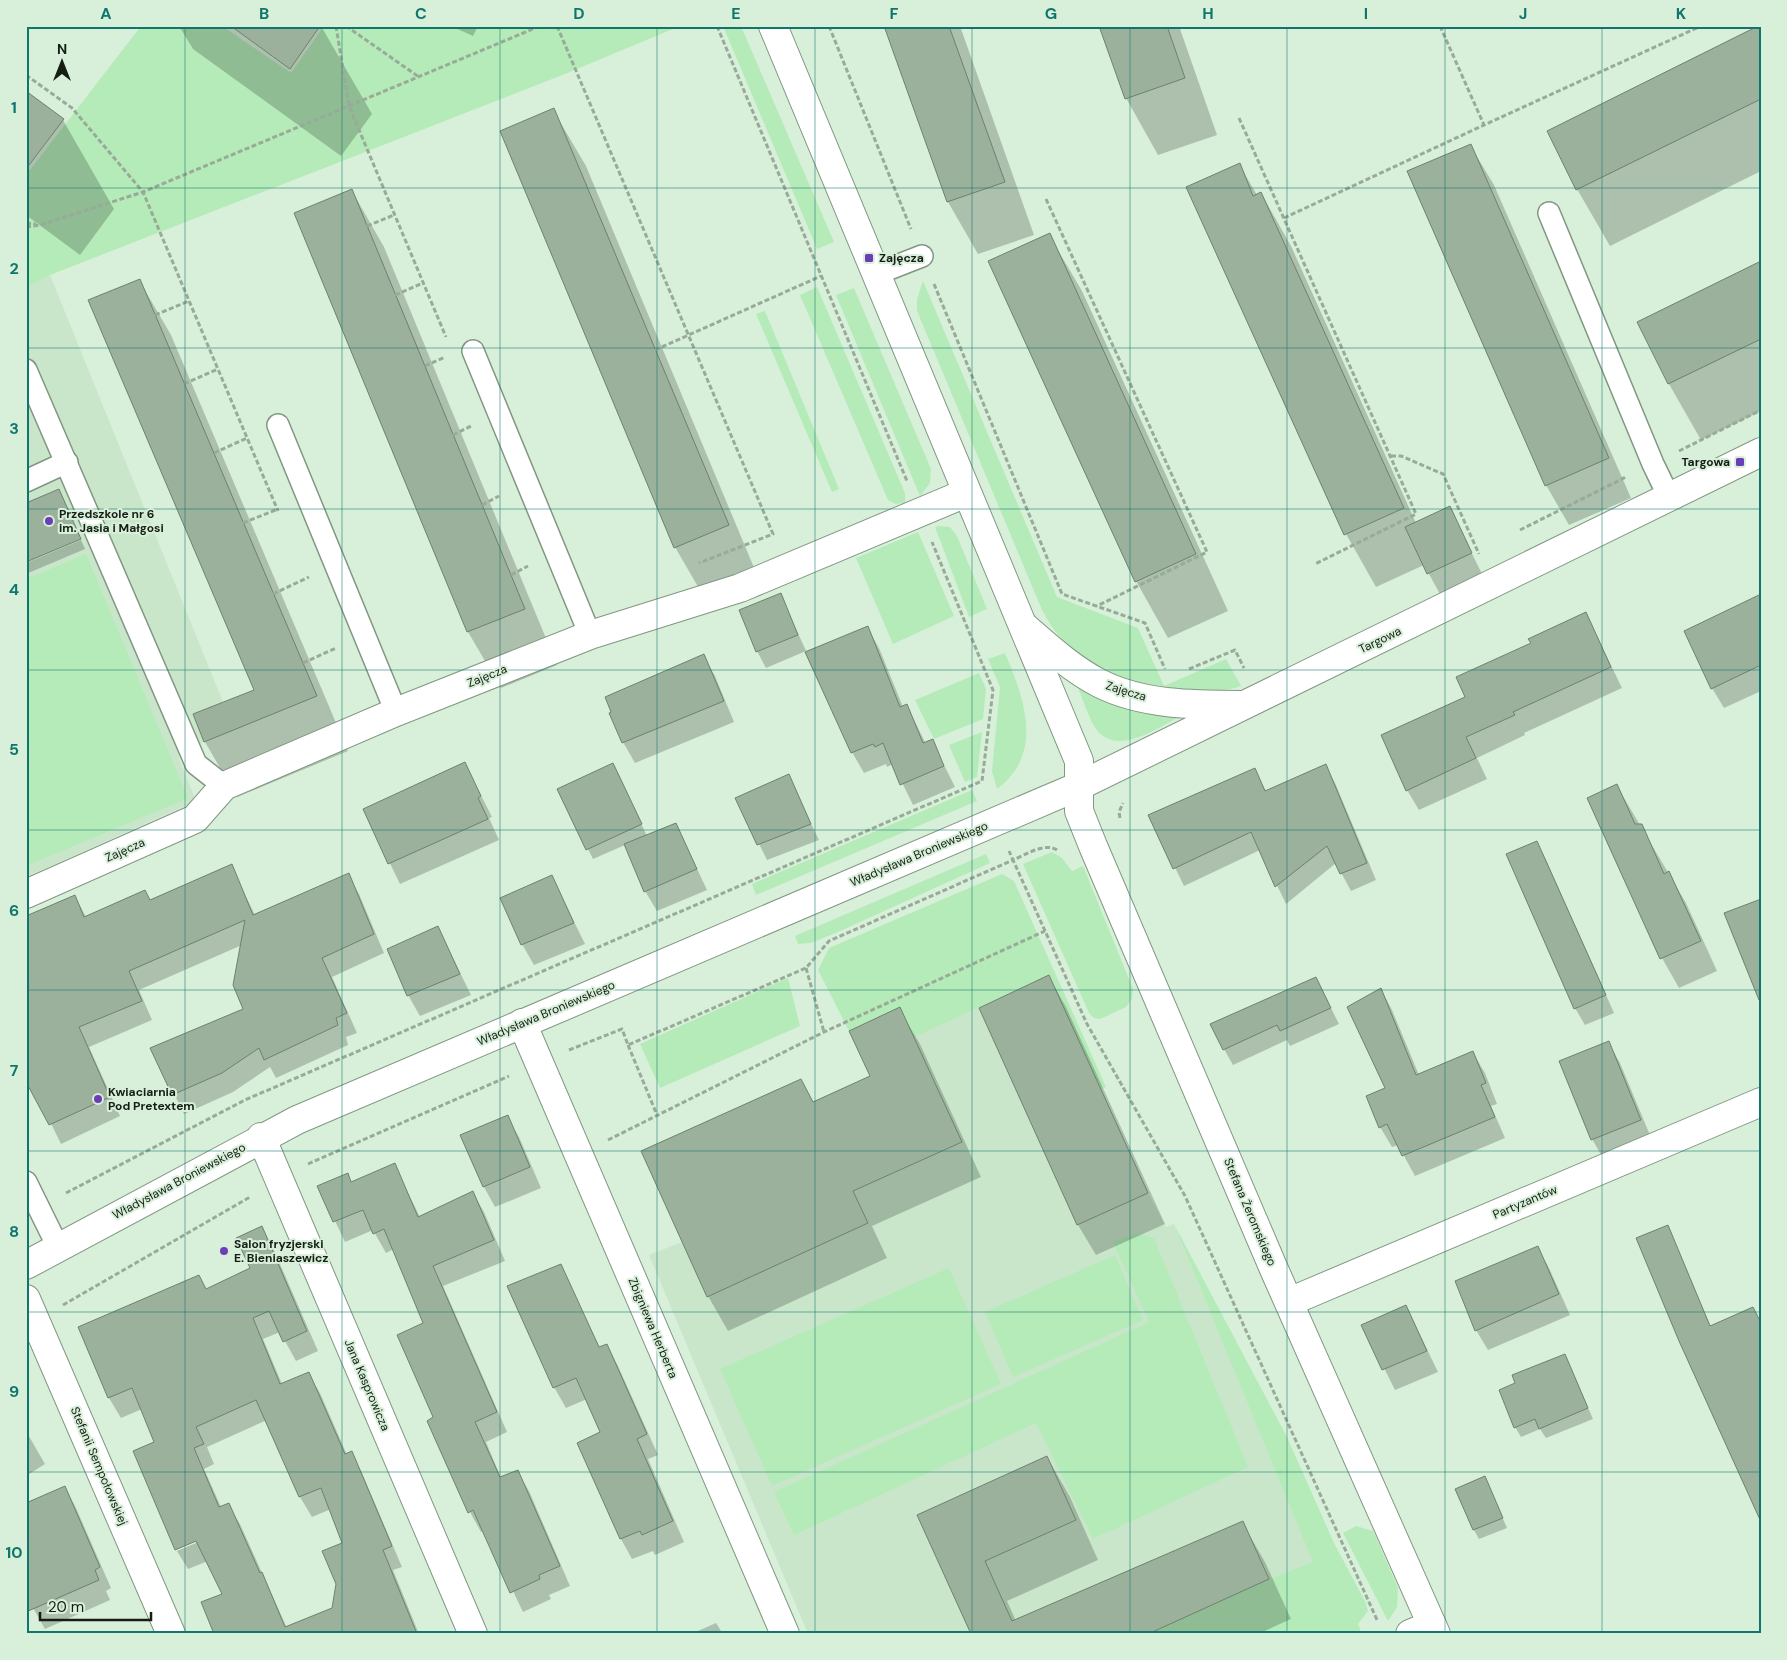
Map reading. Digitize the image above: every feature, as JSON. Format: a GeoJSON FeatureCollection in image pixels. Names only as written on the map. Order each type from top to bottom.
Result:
{"type":"FeatureCollection","features":[{"type":"Feature","properties":{"kind":"street","name":"Zajęcza"},"geometry":{"type":"LineString","coordinates":[[773,26],[1079,761],[1079,786]]}},
{"type":"Feature","properties":{"kind":"street","name":"Targowa"},"geometry":{"type":"LineString","coordinates":[[1079,786],[1254,702],[1761,452]]}},
{"type":"Feature","properties":{"kind":"street","name":"Zajęcza"},"geometry":{"type":"LineString","coordinates":[[26,894],[195,819],[224,786],[396,712],[590,635],[740,588],[966,493]]}},
{"type":"Feature","properties":{"kind":"street","name":"Zajęcza"},"geometry":{"type":"LineString","coordinates":[[1023,625],[1061,658],[1099,683],[1133,696],[1193,705],[1254,702]]}},
{"type":"Feature","properties":{"kind":"street","name":"Stefana Żeromskiego"},"geometry":{"type":"LineString","coordinates":[[1079,786],[1079,811],[1093,846],[1289,1302],[1426,1631]]}},
{"type":"Feature","properties":{"kind":"street","name":"Władysława Broniewskiego"},"geometry":{"type":"LineString","coordinates":[[26,1265],[261,1137],[522,1023],[1079,786]]}},
{"type":"Feature","properties":{"kind":"street","name":"Zbigniewa Herberta"},"geometry":{"type":"LineString","coordinates":[[522,1023],[785,1634]]}},
{"type":"Feature","properties":{"kind":"street","name":"Partyzantów"},"geometry":{"type":"LineString","coordinates":[[1289,1302],[1761,1102]]}},
{"type":"Feature","properties":{"kind":"street","name":"Jana Kasprowicza"},"geometry":{"type":"LineString","coordinates":[[261,1137],[473,1634]]}},
{"type":"Feature","properties":{"kind":"street","name":"Stefanii Sempołowskiej"},"geometry":{"type":"LineString","coordinates":[[26,1299],[170,1634]]}},
{"type":"Feature","properties":{"kind":"lane"},"geometry":{"type":"LineString","coordinates":[[1548,214],[1653,464],[1669,497]]}},
{"type":"Feature","properties":{"kind":"lane"},"geometry":{"type":"LineString","coordinates":[[876,274],[922,256]]}},
{"type":"Feature","properties":{"kind":"lane"},"geometry":{"type":"LineString","coordinates":[[463,352],[590,635]]}},
{"type":"Feature","properties":{"kind":"lane"},"geometry":{"type":"LineString","coordinates":[[26,370],[196,764],[224,786]]}},
{"type":"Feature","properties":{"kind":"lane"},"geometry":{"type":"LineString","coordinates":[[278,425],[396,712]]}},
{"type":"Feature","properties":{"kind":"lane"},"geometry":{"type":"LineString","coordinates":[[26,481],[67,462]]}},
{"type":"Feature","properties":{"kind":"lane"},"geometry":{"type":"LineString","coordinates":[[26,1182],[58,1246]]}},
{"type":"Feature","properties":{"kind":"path"},"geometry":{"type":"LineString","coordinates":[[336,26],[349,106],[449,345]]}},
{"type":"Feature","properties":{"kind":"path"},"geometry":{"type":"LineString","coordinates":[[346,26],[419,77]]}},
{"type":"Feature","properties":{"kind":"path"},"geometry":{"type":"LineString","coordinates":[[26,227],[40,225],[143,192],[540,26]]}},
{"type":"Feature","properties":{"kind":"path"},"geometry":{"type":"LineString","coordinates":[[557,26],[774,534],[690,567]]}},
{"type":"Feature","properties":{"kind":"path"},"geometry":{"type":"LineString","coordinates":[[38,1208],[245,1100],[982,781],[993,690],[717,26]]}},
{"type":"Feature","properties":{"kind":"path"},"geometry":{"type":"LineString","coordinates":[[829,26],[1062,594],[1145,623],[1169,677]]}},
{"type":"Feature","properties":{"kind":"path"},"geometry":{"type":"LineString","coordinates":[[1440,26],[1484,125]]}},
{"type":"Feature","properties":{"kind":"path"},"geometry":{"type":"LineString","coordinates":[[1284,218],[1701,26]]}},
{"type":"Feature","properties":{"kind":"path"},"geometry":{"type":"LineString","coordinates":[[26,75],[72,108],[143,192],[281,518]]}},
{"type":"Feature","properties":{"kind":"path"},"geometry":{"type":"LineString","coordinates":[[1239,118],[1416,514],[1315,564]]}},
{"type":"Feature","properties":{"kind":"path"},"geometry":{"type":"LineString","coordinates":[[1046,199],[1208,552],[1096,606]]}},
{"type":"Feature","properties":{"kind":"path"},"geometry":{"type":"LineString","coordinates":[[367,226],[395,215]]}},
{"type":"Feature","properties":{"kind":"path"},"geometry":{"type":"LineString","coordinates":[[26,223],[40,225]]}},
{"type":"Feature","properties":{"kind":"path"},"geometry":{"type":"LineString","coordinates":[[655,350],[821,276]]}},
{"type":"Feature","properties":{"kind":"path"},"geometry":{"type":"LineString","coordinates":[[395,295],[423,283]]}},
{"type":"Feature","properties":{"kind":"path"},"geometry":{"type":"LineString","coordinates":[[155,315],[189,301]]}},
{"type":"Feature","properties":{"kind":"path"},"geometry":{"type":"LineString","coordinates":[[425,366],[463,352]]}},
{"type":"Feature","properties":{"kind":"path"},"geometry":{"type":"LineString","coordinates":[[184,384],[218,369]]}},
{"type":"Feature","properties":{"kind":"path"},"geometry":{"type":"LineString","coordinates":[[214,453],[278,425]]}},
{"type":"Feature","properties":{"kind":"path"},"geometry":{"type":"LineString","coordinates":[[453,435],[474,425]]}},
{"type":"Feature","properties":{"kind":"path"},"geometry":{"type":"LineString","coordinates":[[1391,456],[1401,456],[1443,474],[1479,554]]}},
{"type":"Feature","properties":{"kind":"path"},"geometry":{"type":"LineString","coordinates":[[482,505],[504,494]]}},
{"type":"Feature","properties":{"kind":"path"},"geometry":{"type":"LineString","coordinates":[[243,522],[308,496]]}},
{"type":"Feature","properties":{"kind":"path"},"geometry":{"type":"LineString","coordinates":[[511,575],[533,564]]}},
{"type":"Feature","properties":{"kind":"path"},"geometry":{"type":"LineString","coordinates":[[274,594],[336,565]]}},
{"type":"Feature","properties":{"kind":"path"},"geometry":{"type":"LineString","coordinates":[[303,570],[310,587]]}},
{"type":"Feature","properties":{"kind":"path"},"geometry":{"type":"LineString","coordinates":[[303,663],[364,635]]}},
{"type":"Feature","properties":{"kind":"path"},"geometry":{"type":"LineString","coordinates":[[332,640],[339,656]]}},
{"type":"Feature","properties":{"kind":"path"},"geometry":{"type":"LineString","coordinates":[[1186,670],[1235,650],[1254,702]]}},
{"type":"Feature","properties":{"kind":"path"},"geometry":{"type":"LineString","coordinates":[[1131,799],[1122,803],[1119,812],[1120,824],[1114,838],[1067,857],[1054,848],[1037,849],[1013,860],[1087,1024],[1186,1196],[1380,1627]]}},
{"type":"Feature","properties":{"kind":"path"},"geometry":{"type":"LineString","coordinates":[[578,1154],[824,1032],[1045,931]]}},
{"type":"Feature","properties":{"kind":"path"},"geometry":{"type":"LineString","coordinates":[[806,968],[824,1032]]}},
{"type":"Feature","properties":{"kind":"path"},"geometry":{"type":"LineString","coordinates":[[628,1045],[657,1115]]}},
{"type":"Feature","properties":{"kind":"shaded area"},"geometry":{"type":"Polygon","coordinates":[[[50,275],[223,702],[193,714],[204,742],[178,756],[196,801],[26,877],[26,286],[50,275]]]}},
{"type":"Feature","properties":{"kind":"shaded area"},"geometry":{"type":"Polygon","coordinates":[[[1049,975],[1148,1193],[1166,1227],[1174,1224],[1314,1562],[1269,1579],[1148,1634],[808,1634],[649,1255],[682,1242],[641,1151],[801,1079],[813,1102],[870,1076],[849,1031],[1049,975]]]}},
{"type":"Feature","properties":{"kind":"green space"},"geometry":{"type":"Polygon","coordinates":[[[141,26],[222,26],[291,73],[324,26],[680,26],[565,74],[50,275],[26,287],[26,168],[30,170],[141,26]]]}},
{"type":"Feature","properties":{"kind":"green space"},"geometry":{"type":"Polygon","coordinates":[[[723,26],[741,26],[834,242],[817,249],[723,26]]]}},
{"type":"Feature","properties":{"kind":"green space"},"geometry":{"type":"Polygon","coordinates":[[[923,281],[1057,597],[1138,628],[1164,686],[1226,659],[1241,686],[1208,692],[1169,690],[1131,682],[1114,677],[1090,666],[1059,636],[1042,610],[917,311],[917,299],[923,281]]]}},
{"type":"Feature","properties":{"kind":"green space"},"geometry":{"type":"Polygon","coordinates":[[[817,287],[905,493],[905,503],[896,504],[888,500],[800,295],[817,287]]]}},
{"type":"Feature","properties":{"kind":"green space"},"geometry":{"type":"Polygon","coordinates":[[[854,288],[931,469],[930,483],[920,496],[836,295],[854,288]]]}},
{"type":"Feature","properties":{"kind":"green space"},"geometry":{"type":"Polygon","coordinates":[[[765,311],[839,489],[832,492],[756,314],[765,311]]]}},
{"type":"Feature","properties":{"kind":"green space"},"geometry":{"type":"Polygon","coordinates":[[[935,527],[950,527],[957,536],[987,609],[969,617],[935,527]]]}},
{"type":"Feature","properties":{"kind":"green space"},"geometry":{"type":"Polygon","coordinates":[[[918,532],[954,616],[893,644],[856,558],[918,532]]]}},
{"type":"Feature","properties":{"kind":"green space"},"geometry":{"type":"Polygon","coordinates":[[[86,554],[188,798],[26,866],[26,579],[86,554]]]}},
{"type":"Feature","properties":{"kind":"green space"},"geometry":{"type":"Polygon","coordinates":[[[1005,653],[1019,688],[1026,724],[1026,742],[1021,759],[1012,775],[997,789],[992,771],[1000,687],[988,659],[1005,653]]]}},
{"type":"Feature","properties":{"kind":"green space"},"geometry":{"type":"Polygon","coordinates":[[[979,673],[986,689],[983,719],[934,739],[915,700],[979,673]]]}},
{"type":"Feature","properties":{"kind":"green space"},"geometry":{"type":"Polygon","coordinates":[[[1076,683],[1183,715],[1137,738],[1125,741],[1113,740],[1103,736],[1094,726],[1076,683]]]}},
{"type":"Feature","properties":{"kind":"green space"},"geometry":{"type":"Polygon","coordinates":[[[982,732],[977,777],[965,782],[949,745],[982,732]]]}},
{"type":"Feature","properties":{"kind":"green space"},"geometry":{"type":"Polygon","coordinates":[[[972,790],[977,801],[756,895],[752,884],[972,790]]]}},
{"type":"Feature","properties":{"kind":"green space"},"geometry":{"type":"Polygon","coordinates":[[[1052,852],[1062,858],[1072,871],[1083,866],[1133,989],[1132,999],[1126,1007],[1100,1019],[1094,1018],[1089,1013],[1023,864],[1052,852]]]}},
{"type":"Feature","properties":{"kind":"green space"},"geometry":{"type":"Polygon","coordinates":[[[986,854],[990,863],[838,932],[811,943],[798,944],[795,936],[986,854]]]}},
{"type":"Feature","properties":{"kind":"green space"},"geometry":{"type":"Polygon","coordinates":[[[1002,874],[1014,881],[1106,1087],[1101,1089],[1049,975],[914,1037],[849,1031],[818,970],[829,948],[1002,874]]]}},
{"type":"Feature","properties":{"kind":"green space"},"geometry":{"type":"Polygon","coordinates":[[[788,978],[800,1026],[660,1088],[640,1044],[788,978]]]}},
{"type":"Feature","properties":{"kind":"green space"},"geometry":{"type":"Polygon","coordinates":[[[1174,1224],[1287,1437],[1334,1543],[1365,1601],[1368,1611],[1358,1624],[1362,1634],[1148,1634],[1269,1579],[1313,1562],[1174,1224]]]}},
{"type":"Feature","properties":{"kind":"green space"},"geometry":{"type":"Polygon","coordinates":[[[1137,1233],[1154,1238],[1248,1467],[1093,1539],[1036,1423],[794,1535],[774,1492],[1149,1322],[1113,1242],[1137,1233]]]}},
{"type":"Feature","properties":{"kind":"green space"},"geometry":{"type":"Polygon","coordinates":[[[1115,1255],[1143,1320],[1013,1377],[985,1312],[1115,1255]]]}},
{"type":"Feature","properties":{"kind":"green space"},"geometry":{"type":"Polygon","coordinates":[[[949,1268],[1001,1384],[772,1486],[720,1369],[949,1268]]]}},
{"type":"Feature","properties":{"kind":"green space"},"geometry":{"type":"Polygon","coordinates":[[[1356,1526],[1373,1531],[1398,1588],[1397,1607],[1388,1621],[1343,1533],[1356,1526]]]}},
{"type":"Feature","properties":{"kind":"building"},"geometry":{"type":"Polygon","coordinates":[[[231,26],[320,26],[290,69],[231,26]]]}},
{"type":"Feature","properties":{"kind":"building"},"geometry":{"type":"Polygon","coordinates":[[[884,26],[949,26],[1005,182],[947,202],[884,26]]]}},
{"type":"Feature","properties":{"kind":"building"},"geometry":{"type":"Polygon","coordinates":[[[1099,26],[1167,26],[1185,78],[1125,99],[1099,26]]]}},
{"type":"Feature","properties":{"kind":"building"},"geometry":{"type":"Polygon","coordinates":[[[1761,26],[1761,99],[1576,190],[1547,131],[1761,26]]]}},
{"type":"Feature","properties":{"kind":"building"},"geometry":{"type":"Polygon","coordinates":[[[26,91],[64,119],[26,169],[26,91]]]}},
{"type":"Feature","properties":{"kind":"building"},"geometry":{"type":"Polygon","coordinates":[[[554,108],[729,525],[674,548],[500,131],[554,108]]]}},
{"type":"Feature","properties":{"kind":"building"},"geometry":{"type":"Polygon","coordinates":[[[1471,144],[1609,458],[1545,486],[1407,171],[1471,144]]]}},
{"type":"Feature","properties":{"kind":"building"},"geometry":{"type":"Polygon","coordinates":[[[1240,163],[1253,196],[1261,192],[1404,508],[1344,535],[1186,187],[1240,163]]]}},
{"type":"Feature","properties":{"kind":"building"},"geometry":{"type":"Polygon","coordinates":[[[352,189],[525,609],[467,632],[294,213],[352,189]]]}},
{"type":"Feature","properties":{"kind":"building"},"geometry":{"type":"Polygon","coordinates":[[[1050,233],[1196,554],[1135,582],[988,261],[1050,233]]]}},
{"type":"Feature","properties":{"kind":"building"},"geometry":{"type":"Polygon","coordinates":[[[1761,261],[1761,339],[1668,384],[1637,322],[1761,261]]]}},
{"type":"Feature","properties":{"kind":"building"},"geometry":{"type":"Polygon","coordinates":[[[140,279],[317,696],[204,742],[193,714],[254,690],[88,300],[140,279]]]}},
{"type":"Feature","properties":{"kind":"building","name":"Przedszkole nr 6 im. Jasia i Małgosi"},"geometry":{"type":"Polygon","coordinates":[[[59,489],[81,539],[26,562],[26,503],[59,489]]]}},
{"type":"Feature","properties":{"kind":"building"},"geometry":{"type":"Polygon","coordinates":[[[1450,506],[1472,553],[1427,574],[1405,527],[1450,506]]]}},
{"type":"Feature","properties":{"kind":"building"},"geometry":{"type":"Polygon","coordinates":[[[781,593],[798,635],[756,652],[739,610],[781,593]]]}},
{"type":"Feature","properties":{"kind":"building"},"geometry":{"type":"Polygon","coordinates":[[[1761,594],[1761,665],[1711,689],[1684,631],[1761,594]]]}},
{"type":"Feature","properties":{"kind":"building"},"geometry":{"type":"Polygon","coordinates":[[[1586,612],[1611,667],[1513,712],[1515,715],[1466,737],[1476,758],[1406,791],[1381,735],[1465,697],[1456,677],[1531,643],[1528,639],[1586,612]]]}},
{"type":"Feature","properties":{"kind":"building"},"geometry":{"type":"Polygon","coordinates":[[[868,626],[900,707],[907,704],[923,743],[933,739],[944,766],[900,785],[883,743],[875,747],[873,744],[851,753],[805,652],[868,626]]]}},
{"type":"Feature","properties":{"kind":"building"},"geometry":{"type":"Polygon","coordinates":[[[704,654],[724,701],[622,743],[609,713],[611,712],[605,697],[704,654]]]}},
{"type":"Feature","properties":{"kind":"building"},"geometry":{"type":"Polygon","coordinates":[[[465,762],[481,796],[478,798],[488,819],[388,864],[363,809],[465,762]]]}},
{"type":"Feature","properties":{"kind":"building"},"geometry":{"type":"Polygon","coordinates":[[[613,763],[642,824],[586,850],[557,789],[613,763]]]}},
{"type":"Feature","properties":{"kind":"building"},"geometry":{"type":"Polygon","coordinates":[[[1326,764],[1367,863],[1340,874],[1327,846],[1275,887],[1251,832],[1173,869],[1148,815],[1255,768],[1265,791],[1326,764]]]}},
{"type":"Feature","properties":{"kind":"building"},"geometry":{"type":"Polygon","coordinates":[[[789,774],[811,824],[757,845],[735,798],[789,774]]]}},
{"type":"Feature","properties":{"kind":"building"},"geometry":{"type":"Polygon","coordinates":[[[1617,784],[1635,824],[1642,824],[1664,874],[1669,871],[1701,941],[1660,959],[1587,798],[1617,784]]]}},
{"type":"Feature","properties":{"kind":"building"},"geometry":{"type":"Polygon","coordinates":[[[676,823],[697,869],[644,892],[624,844],[676,823]]]}},
{"type":"Feature","properties":{"kind":"building"},"geometry":{"type":"Polygon","coordinates":[[[1537,841],[1606,995],[1574,1009],[1506,854],[1537,841]]]}},
{"type":"Feature","properties":{"kind":"building"},"geometry":{"type":"Polygon","coordinates":[[[232,864],[253,915],[349,873],[374,934],[322,958],[347,1013],[336,1018],[338,1025],[264,1060],[259,1048],[222,1073],[172,1095],[150,1048],[243,1009],[233,985],[245,920],[129,971],[142,1001],[79,1027],[110,1097],[49,1125],[26,1082],[26,916],[75,895],[84,917],[145,890],[150,900],[232,864]]]}},
{"type":"Feature","properties":{"kind":"building"},"geometry":{"type":"Polygon","coordinates":[[[552,875],[574,923],[521,945],[500,898],[552,875]]]}},
{"type":"Feature","properties":{"kind":"building"},"geometry":{"type":"Polygon","coordinates":[[[1761,899],[1761,1000],[1759,1000],[1724,913],[1761,899]]]}},
{"type":"Feature","properties":{"kind":"building"},"geometry":{"type":"Polygon","coordinates":[[[438,926],[460,974],[407,996],[387,949],[438,926]]]}},
{"type":"Feature","properties":{"kind":"building"},"geometry":{"type":"Polygon","coordinates":[[[1049,975],[1148,1193],[1077,1225],[979,1008],[1049,975]]]}},
{"type":"Feature","properties":{"kind":"building"},"geometry":{"type":"Polygon","coordinates":[[[1316,977],[1331,1008],[1280,1031],[1277,1025],[1223,1050],[1210,1024],[1316,977]]]}},
{"type":"Feature","properties":{"kind":"building"},"geometry":{"type":"Polygon","coordinates":[[[1381,988],[1416,1075],[1473,1051],[1486,1083],[1481,1085],[1495,1117],[1402,1156],[1387,1124],[1379,1128],[1366,1096],[1385,1088],[1347,1007],[1381,988]]]}},
{"type":"Feature","properties":{"kind":"building"},"geometry":{"type":"Polygon","coordinates":[[[900,1007],[962,1142],[853,1191],[868,1223],[707,1297],[641,1151],[801,1079],[813,1102],[870,1076],[849,1031],[900,1007]]]}},
{"type":"Feature","properties":{"kind":"building"},"geometry":{"type":"Polygon","coordinates":[[[1609,1041],[1641,1120],[1591,1140],[1559,1061],[1609,1041]]]}},
{"type":"Feature","properties":{"kind":"building"},"geometry":{"type":"Polygon","coordinates":[[[508,1115],[530,1167],[483,1187],[460,1135],[508,1115]]]}},
{"type":"Feature","properties":{"kind":"building"},"geometry":{"type":"Polygon","coordinates":[[[395,1163],[418,1217],[473,1191],[494,1240],[433,1266],[497,1412],[475,1422],[500,1477],[518,1470],[560,1566],[539,1575],[540,1579],[510,1593],[473,1510],[468,1513],[427,1421],[433,1417],[397,1335],[423,1323],[384,1229],[373,1234],[363,1210],[333,1222],[317,1186],[348,1173],[351,1182],[395,1163]]]}},
{"type":"Feature","properties":{"kind":"building"},"geometry":{"type":"Polygon","coordinates":[[[1668,1225],[1710,1326],[1753,1307],[1761,1323],[1761,1522],[1679,1341],[1636,1238],[1668,1225]]]}},
{"type":"Feature","properties":{"kind":"building"},"geometry":{"type":"Polygon","coordinates":[[[262,1226],[307,1331],[283,1342],[269,1311],[253,1318],[280,1384],[309,1372],[345,1454],[352,1451],[392,1546],[383,1550],[417,1634],[214,1634],[201,1602],[222,1594],[196,1541],[175,1550],[133,1451],[154,1442],[132,1388],[108,1398],[78,1327],[199,1275],[206,1289],[250,1268],[236,1238],[262,1226]],[[256,1400],[196,1427],[204,1444],[194,1448],[219,1507],[229,1503],[260,1573],[262,1572],[285,1627],[332,1608],[336,1584],[322,1551],[342,1543],[321,1488],[299,1497],[256,1400]]]}},
{"type":"Feature","properties":{"kind":"building"},"geometry":{"type":"Polygon","coordinates":[[[1538,1246],[1559,1294],[1475,1331],[1455,1281],[1538,1246]]]}},
{"type":"Feature","properties":{"kind":"building"},"geometry":{"type":"Polygon","coordinates":[[[561,1264],[599,1347],[607,1344],[647,1434],[637,1439],[673,1521],[642,1535],[640,1531],[620,1539],[577,1443],[600,1432],[576,1378],[553,1388],[507,1286],[561,1264]]]}},
{"type":"Feature","properties":{"kind":"building"},"geometry":{"type":"Polygon","coordinates":[[[1406,1305],[1427,1351],[1382,1370],[1361,1325],[1406,1305]]]}},
{"type":"Feature","properties":{"kind":"building"},"geometry":{"type":"Polygon","coordinates":[[[1565,1354],[1588,1408],[1539,1429],[1535,1419],[1514,1428],[1499,1390],[1515,1383],[1512,1375],[1565,1354]]]}},
{"type":"Feature","properties":{"kind":"building"},"geometry":{"type":"Polygon","coordinates":[[[1047,1456],[1076,1520],[985,1561],[1012,1621],[1243,1521],[1269,1579],[1148,1634],[971,1634],[917,1515],[1047,1456]]]}},
{"type":"Feature","properties":{"kind":"building"},"geometry":{"type":"Polygon","coordinates":[[[1485,1476],[1503,1518],[1473,1530],[1455,1489],[1485,1476]]]}},
{"type":"Feature","properties":{"kind":"building"},"geometry":{"type":"Polygon","coordinates":[[[65,1486],[100,1567],[95,1570],[99,1580],[26,1612],[26,1503],[65,1486]]]}},
{"type":"Feature","properties":{"kind":"place","name":"Zajęcza"},"geometry":{"type":"Point","coordinates":[869,258]}},
{"type":"Feature","properties":{"kind":"place","name":"Targowa"},"geometry":{"type":"Point","coordinates":[1740,462]}},
{"type":"Feature","properties":{"kind":"place","name":"Przedszkole nr 6 im. Jasia i Małgosi"},"geometry":{"type":"Point","coordinates":[49,521]}},
{"type":"Feature","properties":{"kind":"place","name":"Kwiaciarnia Pod Pretextem"},"geometry":{"type":"Point","coordinates":[98,1099]}},
{"type":"Feature","properties":{"kind":"place","name":"Salon fryzjerski E. Bieniaszewicz"},"geometry":{"type":"Point","coordinates":[224,1251]}}]}
